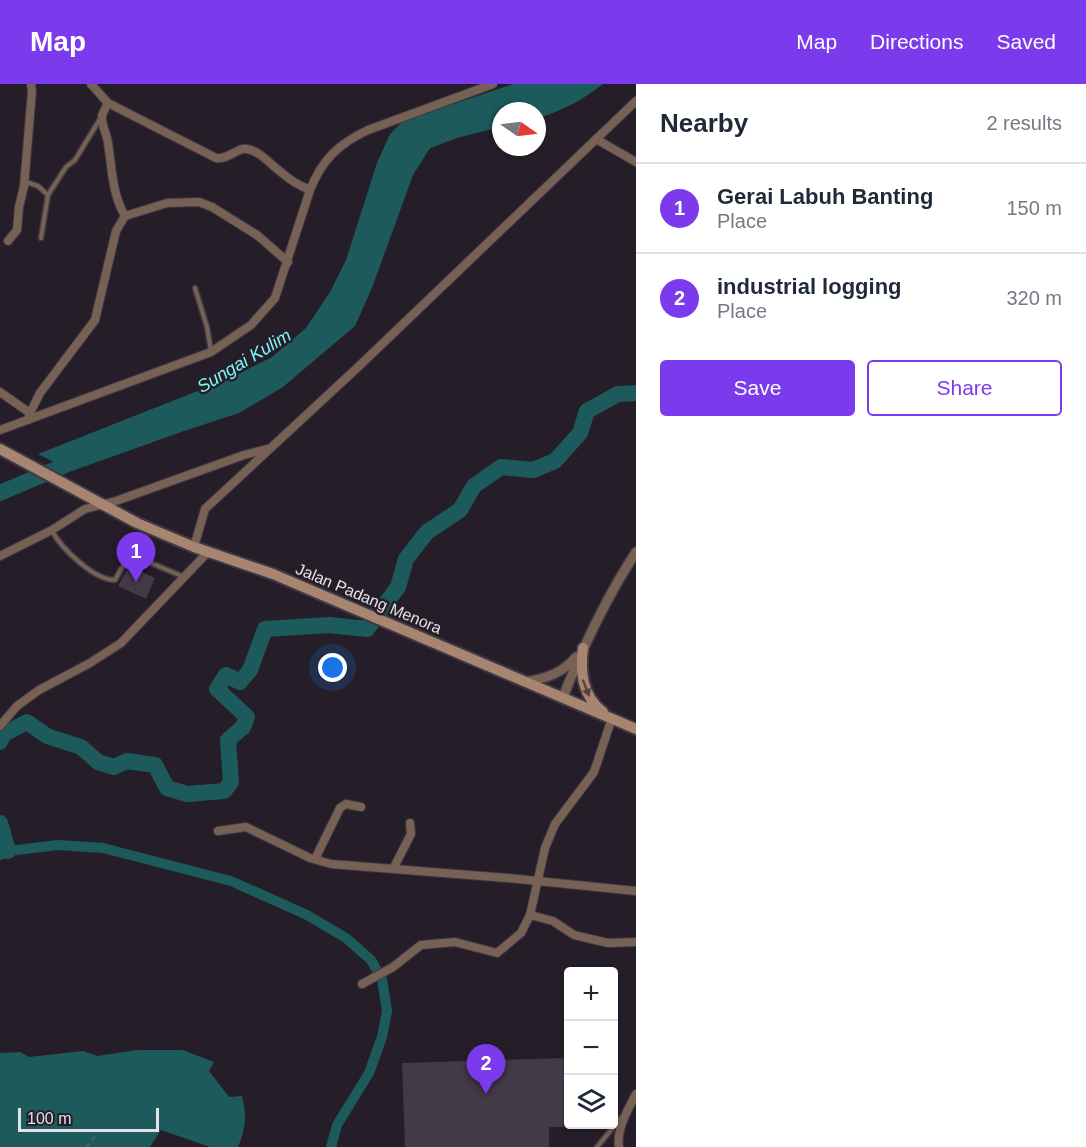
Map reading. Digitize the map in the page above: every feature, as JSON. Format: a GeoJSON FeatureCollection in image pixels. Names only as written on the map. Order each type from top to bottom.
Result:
{"type":"FeatureCollection","features":[{"type":"Feature","properties":{"kind":"main road","name":"Jalan Padang Menora"},"geometry":{"type":"LineString","coordinates":[[3,450],[136,523],[194,547],[273,574],[636,729]]}},
{"type":"Feature","properties":{"kind":"main road"},"geometry":{"type":"LineString","coordinates":[[583,648],[581,668],[585,688],[595,706],[612,718]]}},
{"type":"Feature","properties":{"kind":"street"},"geometry":{"type":"LineString","coordinates":[[8,241],[17,230],[24,181],[32,91],[30,84]]}},
{"type":"Feature","properties":{"kind":"street"},"geometry":{"type":"LineString","coordinates":[[91,84],[108,103],[216,158],[223,159],[242,149],[248,149],[310,190]]}},
{"type":"Feature","properties":{"kind":"street"},"geometry":{"type":"LineString","coordinates":[[0,430],[29,416],[211,352],[251,325],[274,298],[316,174],[335,150],[350,139],[387,122],[493,84]]}},
{"type":"Feature","properties":{"kind":"street"},"geometry":{"type":"LineString","coordinates":[[194,547],[205,509],[636,101]]}},
{"type":"Feature","properties":{"kind":"street"},"geometry":{"type":"LineString","coordinates":[[108,103],[102,116],[118,203],[125,216]]}},
{"type":"Feature","properties":{"kind":"street"},"geometry":{"type":"LineString","coordinates":[[596,139],[636,162]]}},
{"type":"Feature","properties":{"kind":"street"},"geometry":{"type":"LineString","coordinates":[[29,416],[40,393],[95,320],[116,231],[125,216],[167,203],[199,202],[212,207],[257,235],[288,262]]}},
{"type":"Feature","properties":{"kind":"street"},"geometry":{"type":"LineString","coordinates":[[0,392],[29,416]]}},
{"type":"Feature","properties":{"kind":"street"},"geometry":{"type":"LineString","coordinates":[[0,556],[52,530],[85,509],[227,463],[244,455],[270,449]]}},
{"type":"Feature","properties":{"kind":"street"},"geometry":{"type":"LineString","coordinates":[[0,726],[17,706],[39,690],[90,663],[121,643],[208,552]]}},
{"type":"Feature","properties":{"kind":"street"},"geometry":{"type":"LineString","coordinates":[[563,698],[583,648],[636,552]]}},
{"type":"Feature","properties":{"kind":"street"},"geometry":{"type":"LineString","coordinates":[[526,682],[549,678],[568,666],[583,648]]}},
{"type":"Feature","properties":{"kind":"street"},"geometry":{"type":"LineString","coordinates":[[362,984],[393,967],[421,945],[455,942],[497,953],[521,933],[530,915],[545,848],[555,824],[594,772],[612,718]]}},
{"type":"Feature","properties":{"kind":"street"},"geometry":{"type":"LineString","coordinates":[[315,859],[340,808],[346,804],[361,807]]}},
{"type":"Feature","properties":{"kind":"street"},"geometry":{"type":"LineString","coordinates":[[393,869],[411,834],[410,823]]}},
{"type":"Feature","properties":{"kind":"street"},"geometry":{"type":"LineString","coordinates":[[218,831],[246,827],[315,859],[333,864],[636,891]]}},
{"type":"Feature","properties":{"kind":"street"},"geometry":{"type":"LineString","coordinates":[[530,915],[553,921],[574,935],[608,943],[636,942]]}},
{"type":"Feature","properties":{"kind":"street"},"geometry":{"type":"LineString","coordinates":[[619,1147],[618,1141],[626,1113],[636,1094]]}},
{"type":"Feature","properties":{"kind":"lane"},"geometry":{"type":"LineString","coordinates":[[41,238],[48,195],[66,167],[75,160],[102,116]]}},
{"type":"Feature","properties":{"kind":"lane"},"geometry":{"type":"LineString","coordinates":[[24,181],[38,186],[48,195]]}},
{"type":"Feature","properties":{"kind":"lane"},"geometry":{"type":"LineString","coordinates":[[195,288],[207,327],[211,352]]}},
{"type":"Feature","properties":{"kind":"lane"},"geometry":{"type":"LineString","coordinates":[[52,530],[58,542],[81,564],[106,580],[115,580],[130,559],[144,560],[184,577]]}},
{"type":"Feature","properties":{"kind":"lane"},"geometry":{"type":"LineString","coordinates":[[597,1147],[626,1113]]}},
{"type":"Feature","properties":{"kind":"path"},"geometry":{"type":"LineString","coordinates":[[86,1147],[95,1137]]}},
{"type":"Feature","properties":{"kind":"shaded area"},"geometry":{"type":"Polygon","coordinates":[[[513,84],[603,84],[572,104],[546,115],[546,102],[492,102],[492,129],[460,137],[430,148],[413,175],[372,288],[355,326],[283,387],[239,413],[72,471],[38,454],[228,379],[272,357],[306,328],[330,292],[346,260],[377,163],[390,134],[403,121],[513,84]]]}},
{"type":"Feature","properties":{"kind":"shaded area"},"geometry":{"type":"Polygon","coordinates":[[[137,1050],[183,1050],[214,1062],[209,1071],[229,1097],[242,1096],[245,1122],[238,1147],[210,1147],[161,1130],[150,1147],[0,1147],[0,1053],[20,1052],[29,1057],[83,1051],[97,1056],[137,1050]]]}},
{"type":"Feature","properties":{"kind":"building"},"geometry":{"type":"Polygon","coordinates":[[[129,566],[155,578],[146,599],[118,586],[129,566]]]}},
{"type":"Feature","properties":{"kind":"building"},"geometry":{"type":"Polygon","coordinates":[[[564,1058],[564,1127],[549,1127],[549,1147],[405,1147],[402,1063],[564,1058]]]}},
{"type":"Feature","properties":{"kind":"waterway"},"geometry":{"type":"LineString","coordinates":[[0,742],[4,734],[27,722],[47,736],[81,747],[98,762],[114,767],[127,761],[155,765],[167,788],[187,794],[224,791],[231,782],[228,740],[243,727],[247,717],[217,689],[226,675],[240,682],[250,670],[265,629],[329,625],[367,629],[398,587],[406,559],[427,532],[460,510],[474,486],[501,467],[533,470],[555,461],[580,433],[587,411],[618,394],[636,393]]}},
{"type":"Feature","properties":{"kind":"waterway","name":"Sungai Kulim"},"geometry":{"type":"LineString","coordinates":[[0,493],[82,458]]}},
{"type":"Feature","properties":{"kind":"waterway"},"geometry":{"type":"LineString","coordinates":[[0,823],[8,851]]}},
{"type":"Feature","properties":{"kind":"waterway"},"geometry":{"type":"LineString","coordinates":[[0,855],[8,851],[58,845],[103,848],[231,881],[307,915],[346,938],[371,960],[382,979],[387,1011],[382,1037],[369,1073],[337,1125],[331,1147]]}},
{"type":"Feature","properties":{"kind":"place","name":"Gerai Labuh Banting"},"geometry":{"type":"Point","coordinates":[136,582]}},
{"type":"Feature","properties":{"kind":"place","name":"industrial logging"},"geometry":{"type":"Point","coordinates":[486,1094]}}]}
